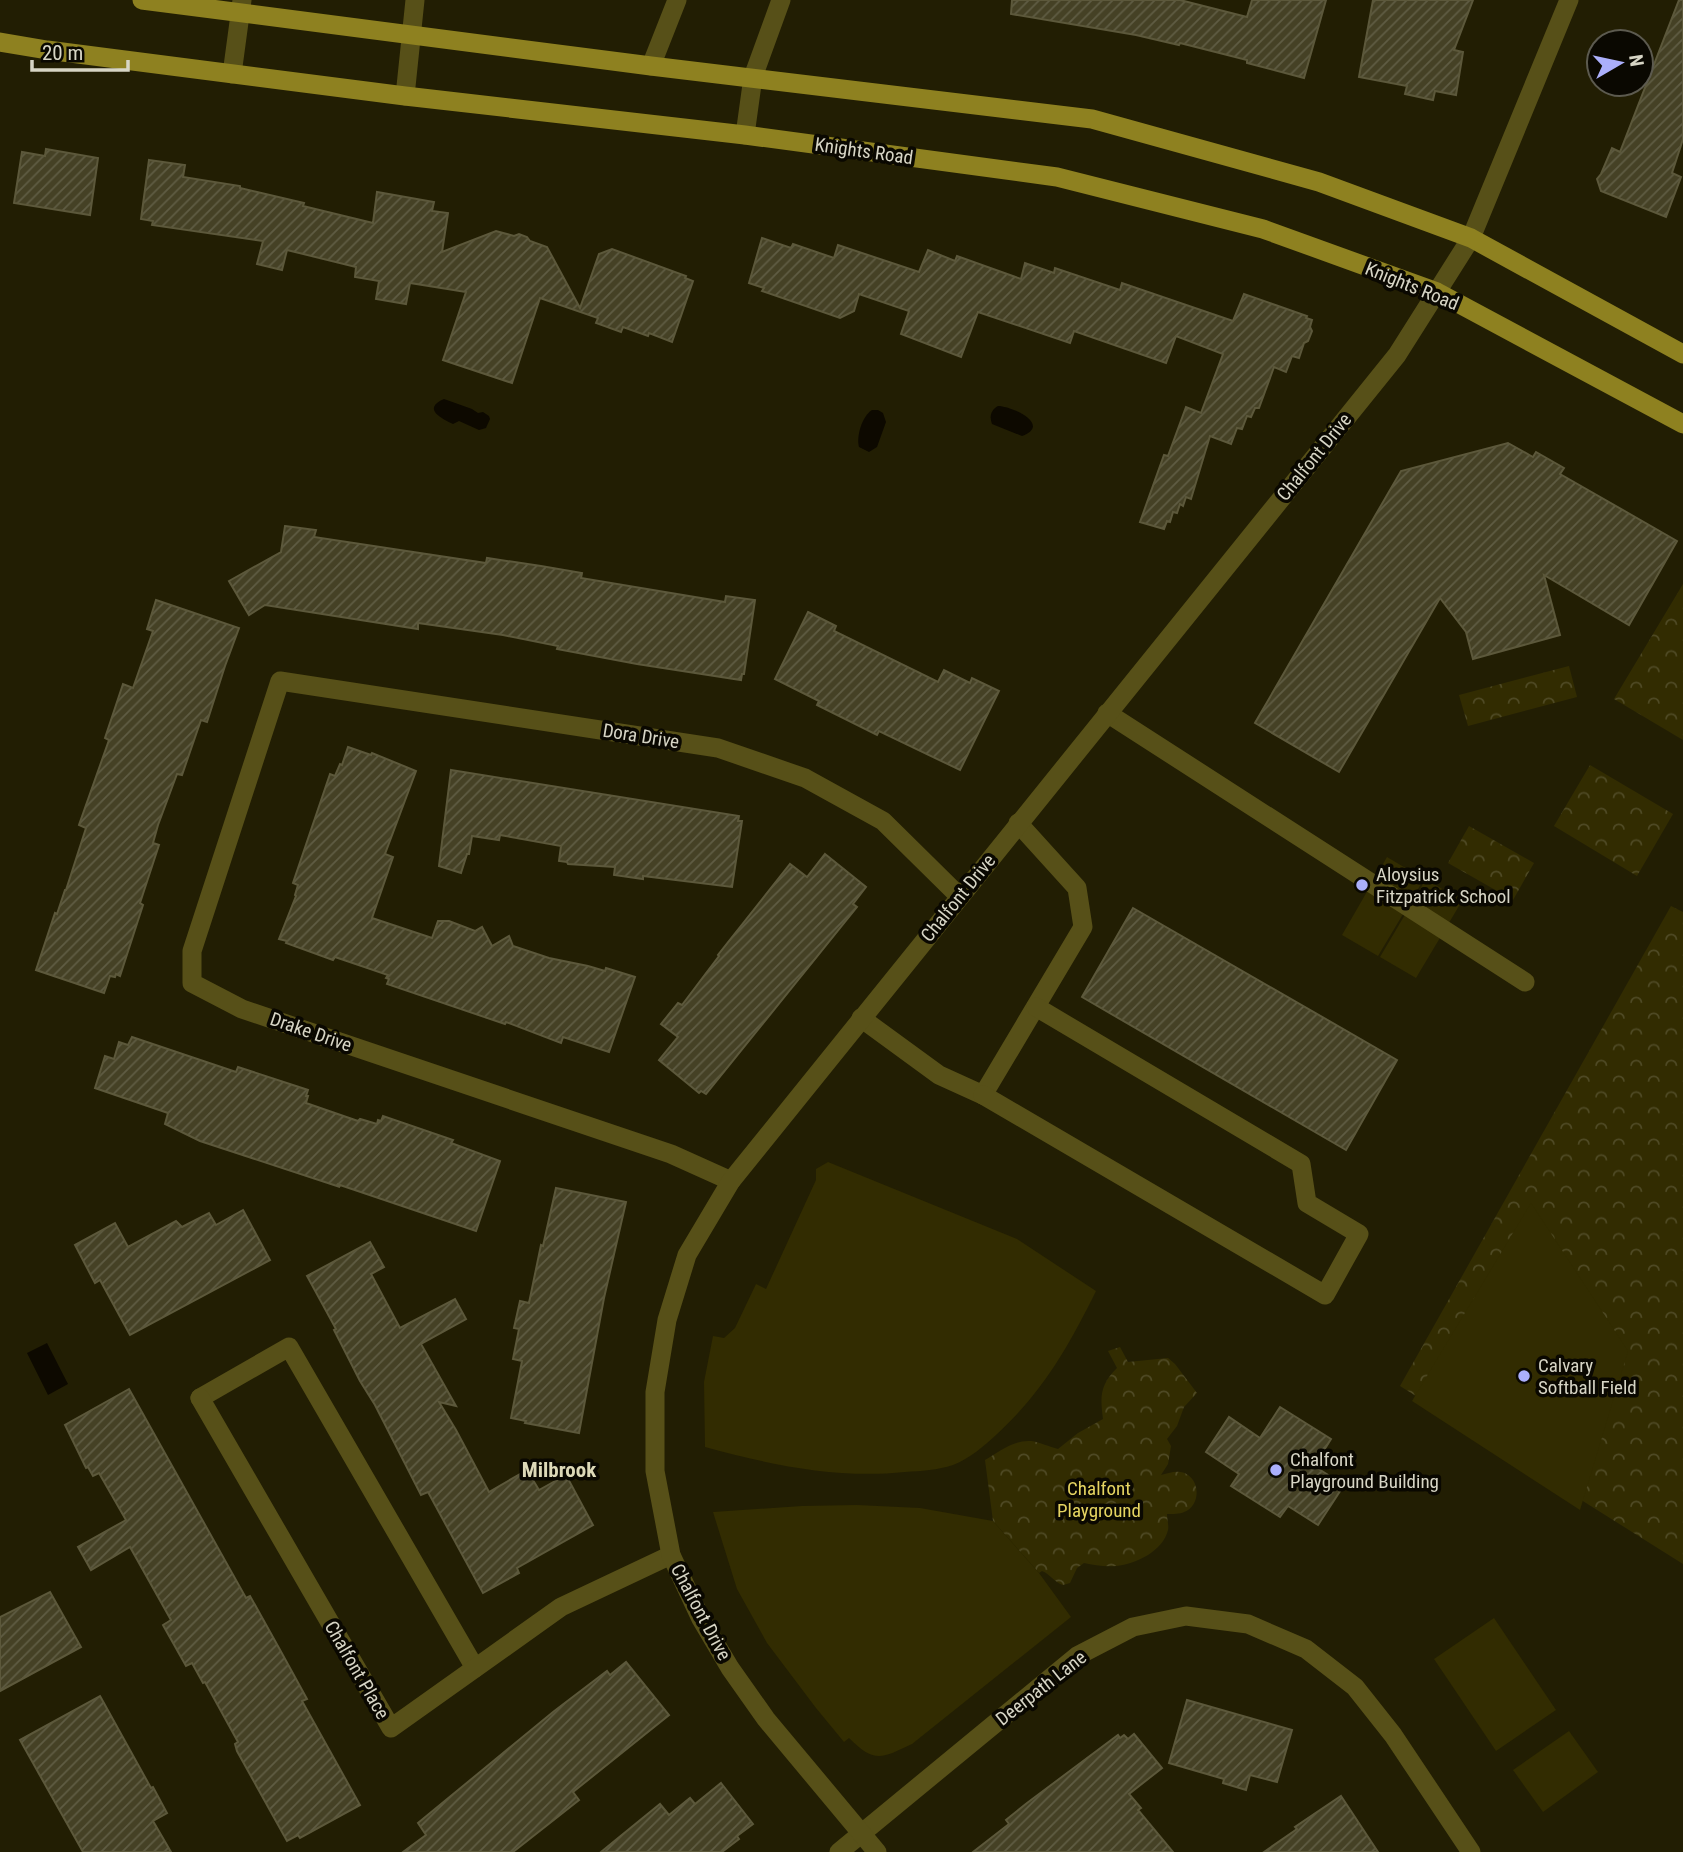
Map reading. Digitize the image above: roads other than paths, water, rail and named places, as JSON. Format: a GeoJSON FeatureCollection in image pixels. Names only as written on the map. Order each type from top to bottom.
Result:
{"type":"FeatureCollection","features":[{"type":"Feature","properties":{"kind":"main road"},"geometry":{"type":"LineString","coordinates":[[142,0],[241,7],[411,35],[1092,119],[1319,182],[1471,238],[1683,354]]}},
{"type":"Feature","properties":{"kind":"main road","name":"Knights Road"},"geometry":{"type":"LineString","coordinates":[[0,42],[232,74],[745,135],[1057,177],[1263,229],[1437,292],[1683,424]]}},
{"type":"Feature","properties":{"kind":"street"},"geometry":{"type":"LineString","coordinates":[[405,96],[415,0]]}},
{"type":"Feature","properties":{"kind":"street"},"geometry":{"type":"LineString","coordinates":[[651,66],[677,0]]}},
{"type":"Feature","properties":{"kind":"street"},"geometry":{"type":"LineString","coordinates":[[745,135],[753,77],[781,0]]}},
{"type":"Feature","properties":{"kind":"street","name":"Chalfont Drive"},"geometry":{"type":"LineString","coordinates":[[877,1852],[766,1719],[730,1668],[701,1619],[671,1555],[655,1471],[655,1392],[667,1320],[687,1255],[731,1181],[1397,355],[1471,238],[1569,0]]}},
{"type":"Feature","properties":{"kind":"street"},"geometry":{"type":"LineString","coordinates":[[232,74],[241,7]]}},
{"type":"Feature","properties":{"kind":"street","name":"Dora Drive"},"geometry":{"type":"LineString","coordinates":[[280,681],[718,748],[805,778],[883,821],[959,896]]}},
{"type":"Feature","properties":{"kind":"street","name":"Drake Drive"},"geometry":{"type":"LineString","coordinates":[[280,681],[191,951],[192,983],[242,1009],[671,1154],[731,1181]]}},
{"type":"Feature","properties":{"kind":"street"},"geometry":{"type":"LineString","coordinates":[[1107,713],[1525,982]]}},
{"type":"Feature","properties":{"kind":"street"},"geometry":{"type":"LineString","coordinates":[[983,1095],[1083,927],[1077,888],[1018,823]]}},
{"type":"Feature","properties":{"kind":"street"},"geometry":{"type":"LineString","coordinates":[[861,1018],[939,1075],[983,1095],[1325,1294],[1359,1234],[1307,1203],[1301,1164],[1036,1007]]}},
{"type":"Feature","properties":{"kind":"street","name":"Chalfont Place"},"geometry":{"type":"LineString","coordinates":[[475,1668],[289,1347],[200,1398],[391,1728],[561,1607],[671,1555]]}},
{"type":"Feature","properties":{"kind":"street","name":"Deerpath Lane"},"geometry":{"type":"LineString","coordinates":[[839,1852],[1077,1656],[1133,1627],[1186,1616],[1248,1623],[1306,1649],[1355,1687],[1393,1735],[1471,1852]]}},
{"type":"Feature","properties":{"kind":"place","name":"Aloysius Fitzpatrick School"},"geometry":{"type":"Point","coordinates":[1362,885]}},
{"type":"Feature","properties":{"kind":"place","name":"Calvary Softball Field"},"geometry":{"type":"Point","coordinates":[1524,1376]}},
{"type":"Feature","properties":{"kind":"place","name":"Chalfont Playground Building"},"geometry":{"type":"Point","coordinates":[1276,1470]}},
{"type":"Feature","properties":{"kind":"district","name":"Milbrook"},"geometry":{"type":"Point","coordinates":[559,1470]}},
{"type":"Feature","properties":{"kind":"park label","name":"Chalfont Playground"},"geometry":{"type":"Point","coordinates":[1099,1499]}}]}
